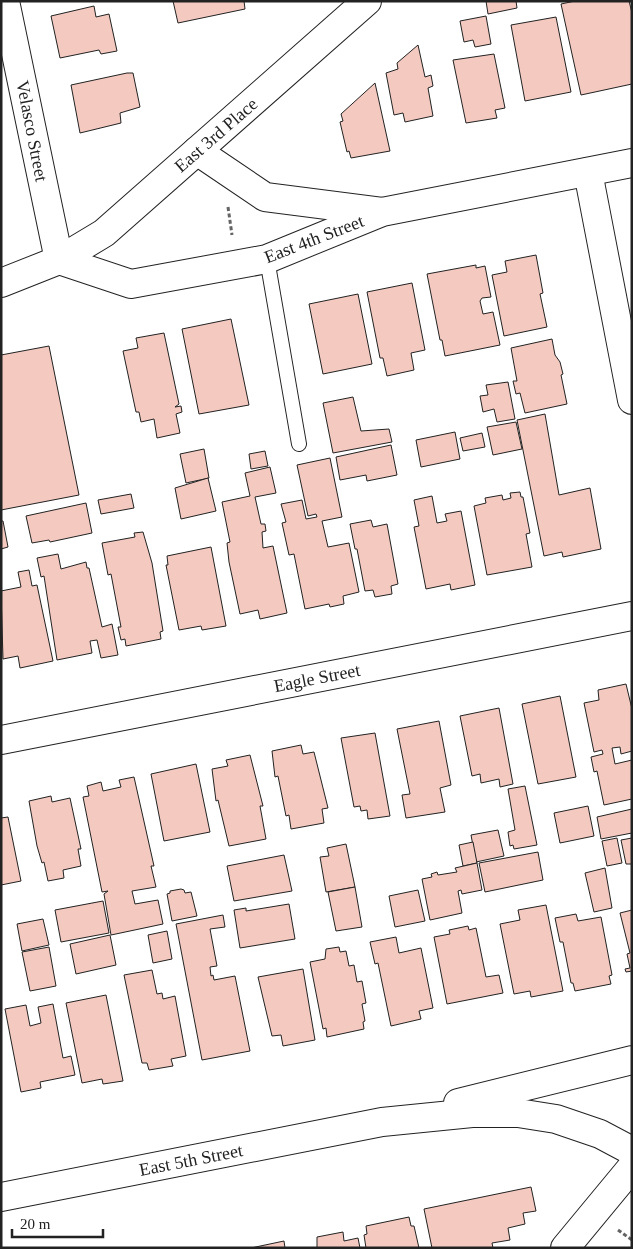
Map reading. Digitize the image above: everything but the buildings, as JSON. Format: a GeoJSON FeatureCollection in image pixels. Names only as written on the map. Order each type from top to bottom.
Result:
{"type":"FeatureCollection","features":[{"type":"Feature","properties":{"kind":"street","name":"Velasco Street"},"geometry":{"type":"LineString","coordinates":[[6,1],[58,260]]}},
{"type":"Feature","properties":{"kind":"street","name":"East 3rd Place"},"geometry":{"type":"LineString","coordinates":[[58,260],[104,233],[367,1]]}},
{"type":"Feature","properties":{"kind":"street"},"geometry":{"type":"LineString","coordinates":[[197,151],[265,197],[382,212]]}},
{"type":"Feature","properties":{"kind":"street","name":"East 4th Street"},"geometry":{"type":"LineString","coordinates":[[58,260],[131,284],[267,259],[382,212],[632,164]]}},
{"type":"Feature","properties":{"kind":"street"},"geometry":{"type":"LineString","coordinates":[[588,172],[632,400]]}},
{"type":"Feature","properties":{"kind":"street"},"geometry":{"type":"LineString","coordinates":[[1,283],[58,260]]}},
{"type":"Feature","properties":{"kind":"street","name":"Eagle Street"},"geometry":{"type":"LineString","coordinates":[[1,740],[632,616]]}},
{"type":"Feature","properties":{"kind":"street","name":"East 5th Street"},"geometry":{"type":"LineString","coordinates":[[1,1197],[382,1122],[632,1060]]}},
{"type":"Feature","properties":{"kind":"street","name":"East 5th Street"},"geometry":{"type":"LineString","coordinates":[[382,1122],[472,1113],[518,1113],[556,1119],[600,1134],[632,1151]]}},
{"type":"Feature","properties":{"kind":"street"},"geometry":{"type":"LineString","coordinates":[[565,1248],[632,1167]]}},
{"type":"Feature","properties":{"kind":"lane"},"geometry":{"type":"LineString","coordinates":[[267,259],[299,444]]}},
{"type":"Feature","properties":{"kind":"path"},"geometry":{"type":"LineString","coordinates":[[227,204],[233,237]]}}]}
